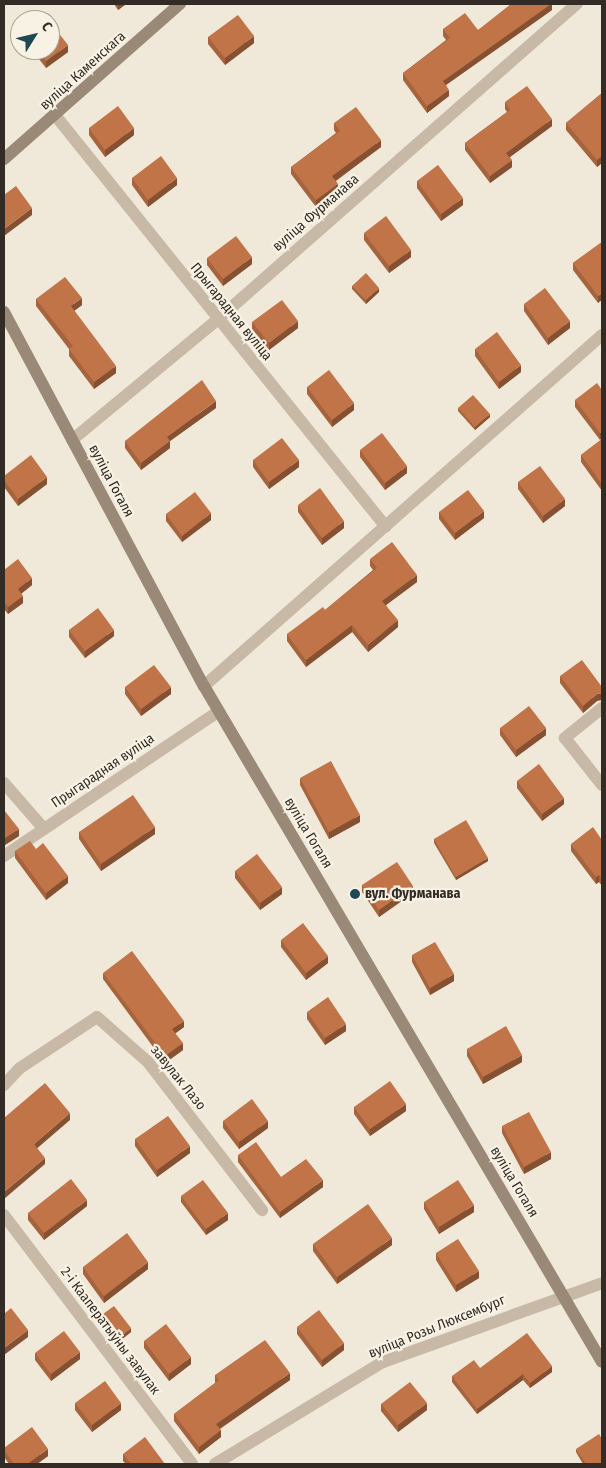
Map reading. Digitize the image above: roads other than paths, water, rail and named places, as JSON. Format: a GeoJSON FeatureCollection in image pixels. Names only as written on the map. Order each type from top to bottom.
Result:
{"type":"FeatureCollection","features":[{"type":"Feature","properties":{"kind":"main road","name":"вуліца Каменскага"},"geometry":{"type":"LineString","coordinates":[[4,159],[180,4]]}},
{"type":"Feature","properties":{"kind":"main road","name":"вуліца Гогаля"},"geometry":{"type":"LineString","coordinates":[[4,312],[204,686],[602,1362]]}},
{"type":"Feature","properties":{"kind":"street","name":"вуліца Фурманава"},"geometry":{"type":"LineString","coordinates":[[72,440],[218,320],[577,4]]}},
{"type":"Feature","properties":{"kind":"street","name":"Прыгарадная вуліца"},"geometry":{"type":"LineString","coordinates":[[55,115],[386,527]]}},
{"type":"Feature","properties":{"kind":"street"},"geometry":{"type":"LineString","coordinates":[[204,686],[602,335]]}},
{"type":"Feature","properties":{"kind":"street"},"geometry":{"type":"LineString","coordinates":[[602,708],[566,738],[602,785]]}},
{"type":"Feature","properties":{"kind":"street","name":"Прыгарадная вуліца"},"geometry":{"type":"LineString","coordinates":[[4,856],[219,711]]}},
{"type":"Feature","properties":{"kind":"street"},"geometry":{"type":"LineString","coordinates":[[4,783],[44,829]]}},
{"type":"Feature","properties":{"kind":"street","name":"завулак Лазо"},"geometry":{"type":"LineString","coordinates":[[4,1086],[20,1068],[97,1017],[148,1062],[262,1210]]}},
{"type":"Feature","properties":{"kind":"street","name":"2-і Кааператыўны завулак"},"geometry":{"type":"LineString","coordinates":[[4,1215],[192,1464]]}},
{"type":"Feature","properties":{"kind":"street","name":"вуліца Розы Люксембург"},"geometry":{"type":"LineString","coordinates":[[215,1464],[382,1362],[563,1295],[602,1283]]}},
{"type":"Feature","properties":{"kind":"place","name":"вул. Фурманава"},"geometry":{"type":"Point","coordinates":[355,894]}}]}
